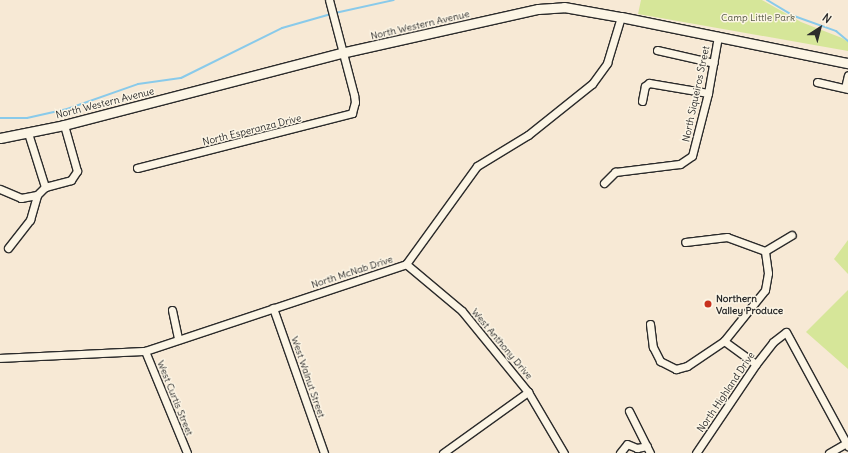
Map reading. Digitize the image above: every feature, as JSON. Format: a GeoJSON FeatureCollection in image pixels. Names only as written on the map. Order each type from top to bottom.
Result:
{"type":"FeatureCollection","features":[{"type":"Feature","properties":{"kind":"street"},"geometry":{"type":"LineString","coordinates":[[329,0],[341,53]]}},
{"type":"Feature","properties":{"kind":"street","name":"North Western Avenue"},"geometry":{"type":"LineString","coordinates":[[0,138],[64,125],[341,53],[563,4],[848,63]]}},
{"type":"Feature","properties":{"kind":"street","name":"North McNab Drive"},"geometry":{"type":"LineString","coordinates":[[0,358],[145,351],[406,264],[478,166],[528,135],[592,84],[607,63],[621,17]]}},
{"type":"Feature","properties":{"kind":"street","name":"North Siqueiros Street"},"geometry":{"type":"LineString","coordinates":[[604,183],[615,172],[680,164],[688,160],[696,149],[714,63],[718,36]]}},
{"type":"Feature","properties":{"kind":"street"},"geometry":{"type":"LineString","coordinates":[[656,50],[714,63]]}},
{"type":"Feature","properties":{"kind":"street","name":"North Esperanza Drive"},"geometry":{"type":"LineString","coordinates":[[136,168],[345,117],[354,109],[354,95],[341,53]]}},
{"type":"Feature","properties":{"kind":"street"},"geometry":{"type":"LineString","coordinates":[[817,82],[846,89],[848,75]]}},
{"type":"Feature","properties":{"kind":"street"},"geometry":{"type":"LineString","coordinates":[[642,101],[645,85],[650,83],[708,93]]}},
{"type":"Feature","properties":{"kind":"street"},"geometry":{"type":"LineString","coordinates":[[8,248],[30,220],[37,195],[45,187],[71,180],[77,171],[64,125]]}},
{"type":"Feature","properties":{"kind":"street"},"geometry":{"type":"LineString","coordinates":[[28,133],[45,187]]}},
{"type":"Feature","properties":{"kind":"street"},"geometry":{"type":"LineString","coordinates":[[0,189],[15,197],[37,195]]}},
{"type":"Feature","properties":{"kind":"street"},"geometry":{"type":"LineString","coordinates":[[765,251],[792,235]]}},
{"type":"Feature","properties":{"kind":"street"},"geometry":{"type":"LineString","coordinates":[[685,242],[727,237],[765,251]]}},
{"type":"Feature","properties":{"kind":"street"},"geometry":{"type":"LineString","coordinates":[[650,324],[656,353],[660,361],[676,369],[696,362],[724,341],[765,290],[768,273],[765,251]]}},
{"type":"Feature","properties":{"kind":"street","name":"West Anthony Drive"},"geometry":{"type":"LineString","coordinates":[[406,264],[462,311],[528,392],[564,453]]}},
{"type":"Feature","properties":{"kind":"street","name":"West Walnut Street"},"geometry":{"type":"LineString","coordinates":[[273,308],[324,453]]}},
{"type":"Feature","properties":{"kind":"street"},"geometry":{"type":"LineString","coordinates":[[172,310],[178,339]]}},
{"type":"Feature","properties":{"kind":"street","name":"North Highland Drive"},"geometry":{"type":"LineString","coordinates":[[696,453],[756,364],[773,342],[784,333],[789,333],[847,445]]}},
{"type":"Feature","properties":{"kind":"street"},"geometry":{"type":"LineString","coordinates":[[724,341],[756,364]]}},
{"type":"Feature","properties":{"kind":"street","name":"West Curtis Street"},"geometry":{"type":"LineString","coordinates":[[145,351],[187,453]]}},
{"type":"Feature","properties":{"kind":"street"},"geometry":{"type":"LineString","coordinates":[[443,453],[528,392]]}},
{"type":"Feature","properties":{"kind":"street"},"geometry":{"type":"LineString","coordinates":[[620,453],[627,444],[635,450],[649,450],[629,411]]}},
{"type":"Feature","properties":{"kind":"street"},"geometry":{"type":"LineString","coordinates":[[828,453],[847,445]]}},
{"type":"Feature","properties":{"kind":"green space","name":"Camp Little Park"},"geometry":{"type":"Polygon","coordinates":[[[641,0],[762,0],[801,22],[842,38],[848,42],[848,51],[638,14],[641,0]]]}},
{"type":"Feature","properties":{"kind":"green space"},"geometry":{"type":"Polygon","coordinates":[[[848,240],[848,274],[834,259],[848,240]]]}},
{"type":"Feature","properties":{"kind":"green space"},"geometry":{"type":"Polygon","coordinates":[[[848,290],[848,369],[806,332],[848,290]]]}},
{"type":"Feature","properties":{"kind":"waterway"},"geometry":{"type":"LineString","coordinates":[[335,13],[394,0]]}},
{"type":"Feature","properties":{"kind":"waterway"},"geometry":{"type":"LineString","coordinates":[[767,0],[794,16],[836,31],[848,41]]}},
{"type":"Feature","properties":{"kind":"waterway"},"geometry":{"type":"LineString","coordinates":[[0,118],[27,118],[67,109],[138,84],[181,78],[282,28],[331,14]]}},
{"type":"Feature","properties":{"kind":"place","name":"Northern Valley Produce"},"geometry":{"type":"Point","coordinates":[708,304]}}]}
